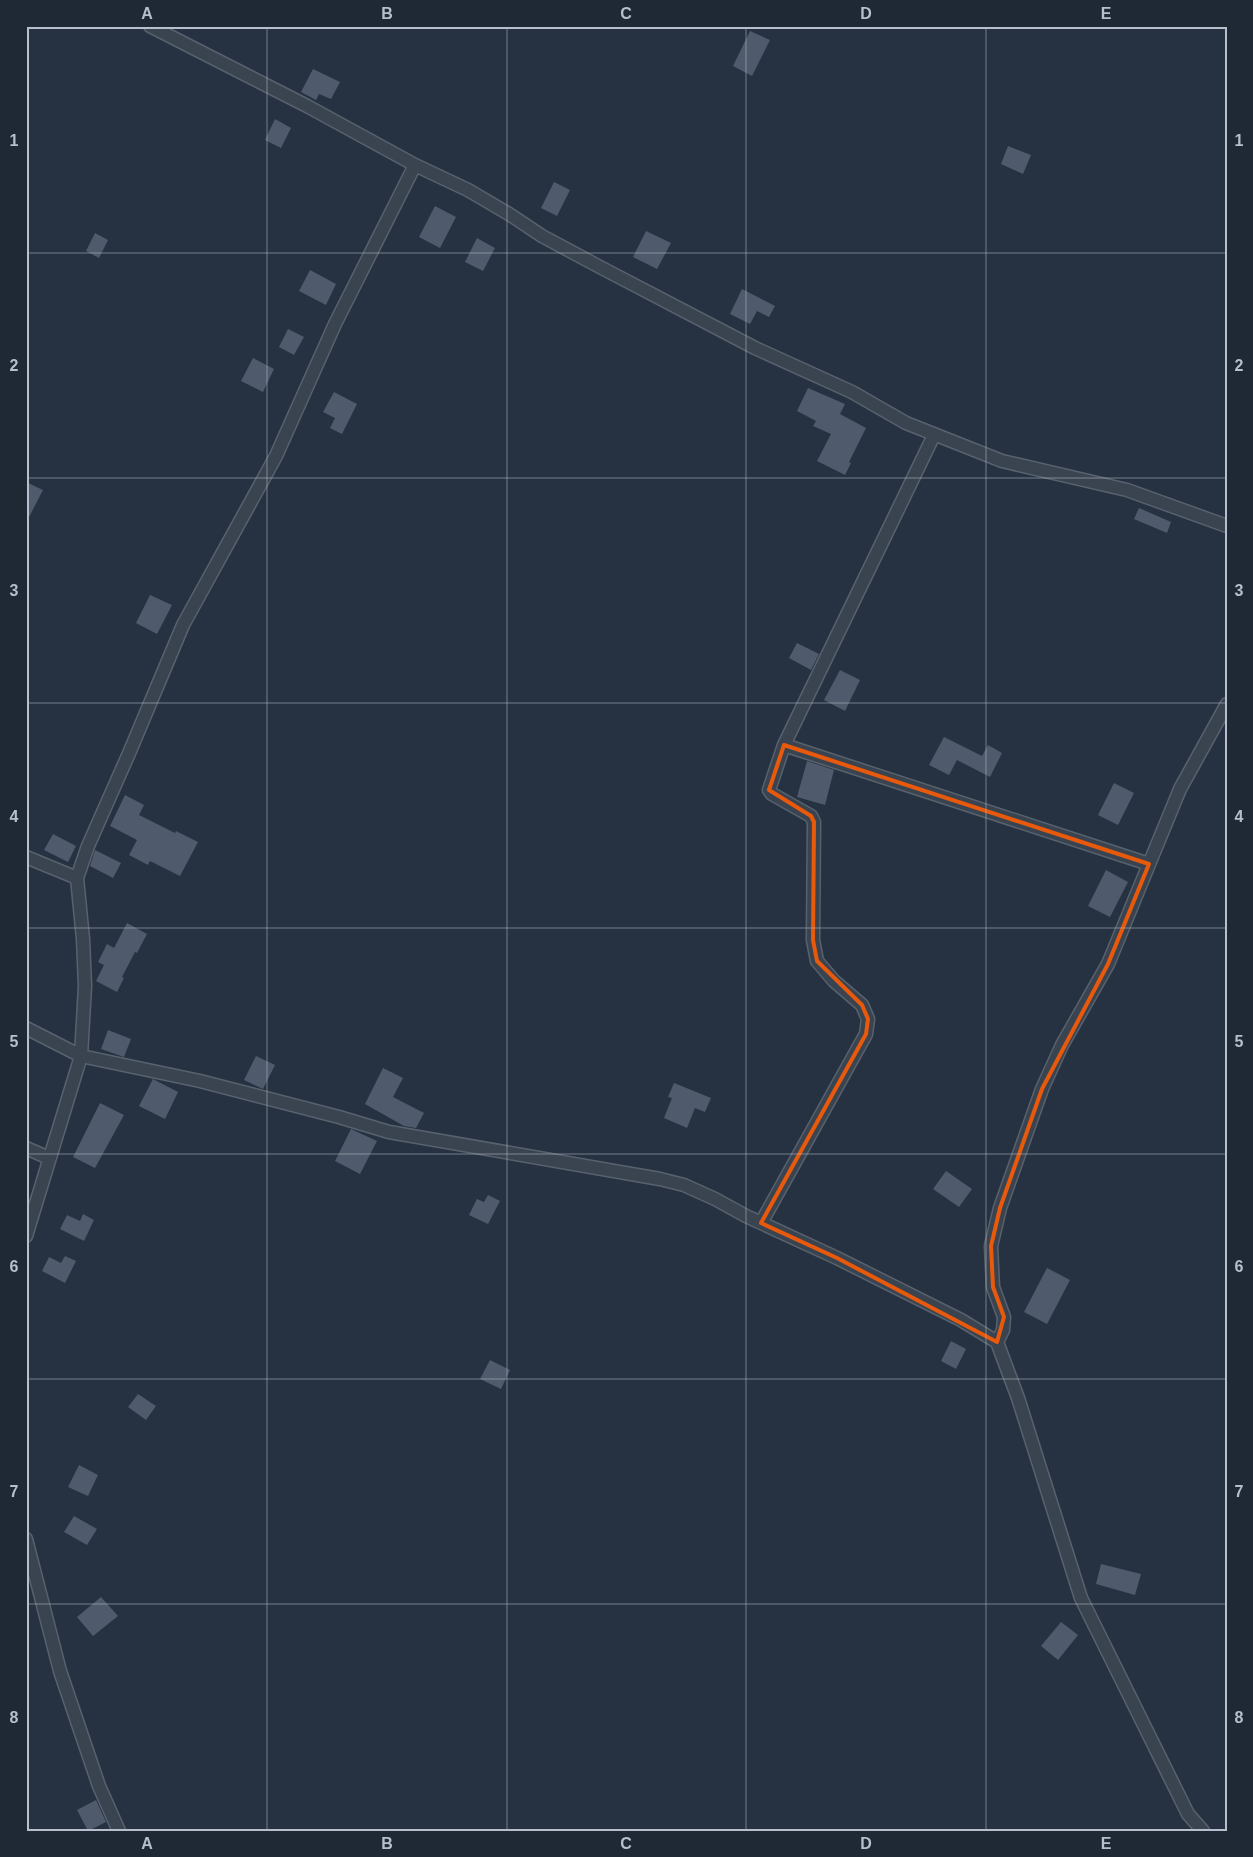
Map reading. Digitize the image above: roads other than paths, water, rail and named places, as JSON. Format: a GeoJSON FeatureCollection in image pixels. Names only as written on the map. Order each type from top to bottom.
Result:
{"type":"FeatureCollection","features":[{"type":"Feature","properties":{"kind":"street"},"geometry":{"type":"LineString","coordinates":[[150,26],[307,106],[415,165],[468,190],[542,236],[598,266],[755,348],[852,392],[906,423],[1002,461],[1127,490],[1227,526]]}},
{"type":"Feature","properties":{"kind":"street"},"geometry":{"type":"LineString","coordinates":[[26,1236],[81,1056],[84,986],[77,878],[88,846],[183,625],[276,456],[335,324],[415,165]]}},
{"type":"Feature","properties":{"kind":"street"},"geometry":{"type":"LineString","coordinates":[[761,1223],[863,1040],[866,1034],[868,1019],[862,1005],[834,980],[818,961],[813,940],[814,822],[811,816],[772,794],[769,790],[784,745],[934,435]]}},
{"type":"Feature","properties":{"kind":"street"},"geometry":{"type":"LineString","coordinates":[[997,1342],[1003,1330],[1004,1317],[993,1286],[991,1246],[1000,1208],[1042,1088],[1062,1045],[1108,964],[1180,789],[1227,704]]}},
{"type":"Feature","properties":{"kind":"street"},"geometry":{"type":"LineString","coordinates":[[784,745],[1149,864]]}},
{"type":"Feature","properties":{"kind":"street"},"geometry":{"type":"LineString","coordinates":[[26,857],[77,878]]}},
{"type":"Feature","properties":{"kind":"street"},"geometry":{"type":"LineString","coordinates":[[26,1028],[81,1056],[200,1082],[339,1117],[388,1132],[660,1179],[684,1185],[715,1198],[761,1223],[952,1315],[997,1342],[1018,1398],[1081,1598],[1188,1814],[1203,1831]]}},
{"type":"Feature","properties":{"kind":"street"},"geometry":{"type":"LineString","coordinates":[[26,1148],[49,1158]]}},
{"type":"Feature","properties":{"kind":"street"},"geometry":{"type":"LineString","coordinates":[[26,1539],[60,1671],[99,1786],[119,1831]]}}]}
